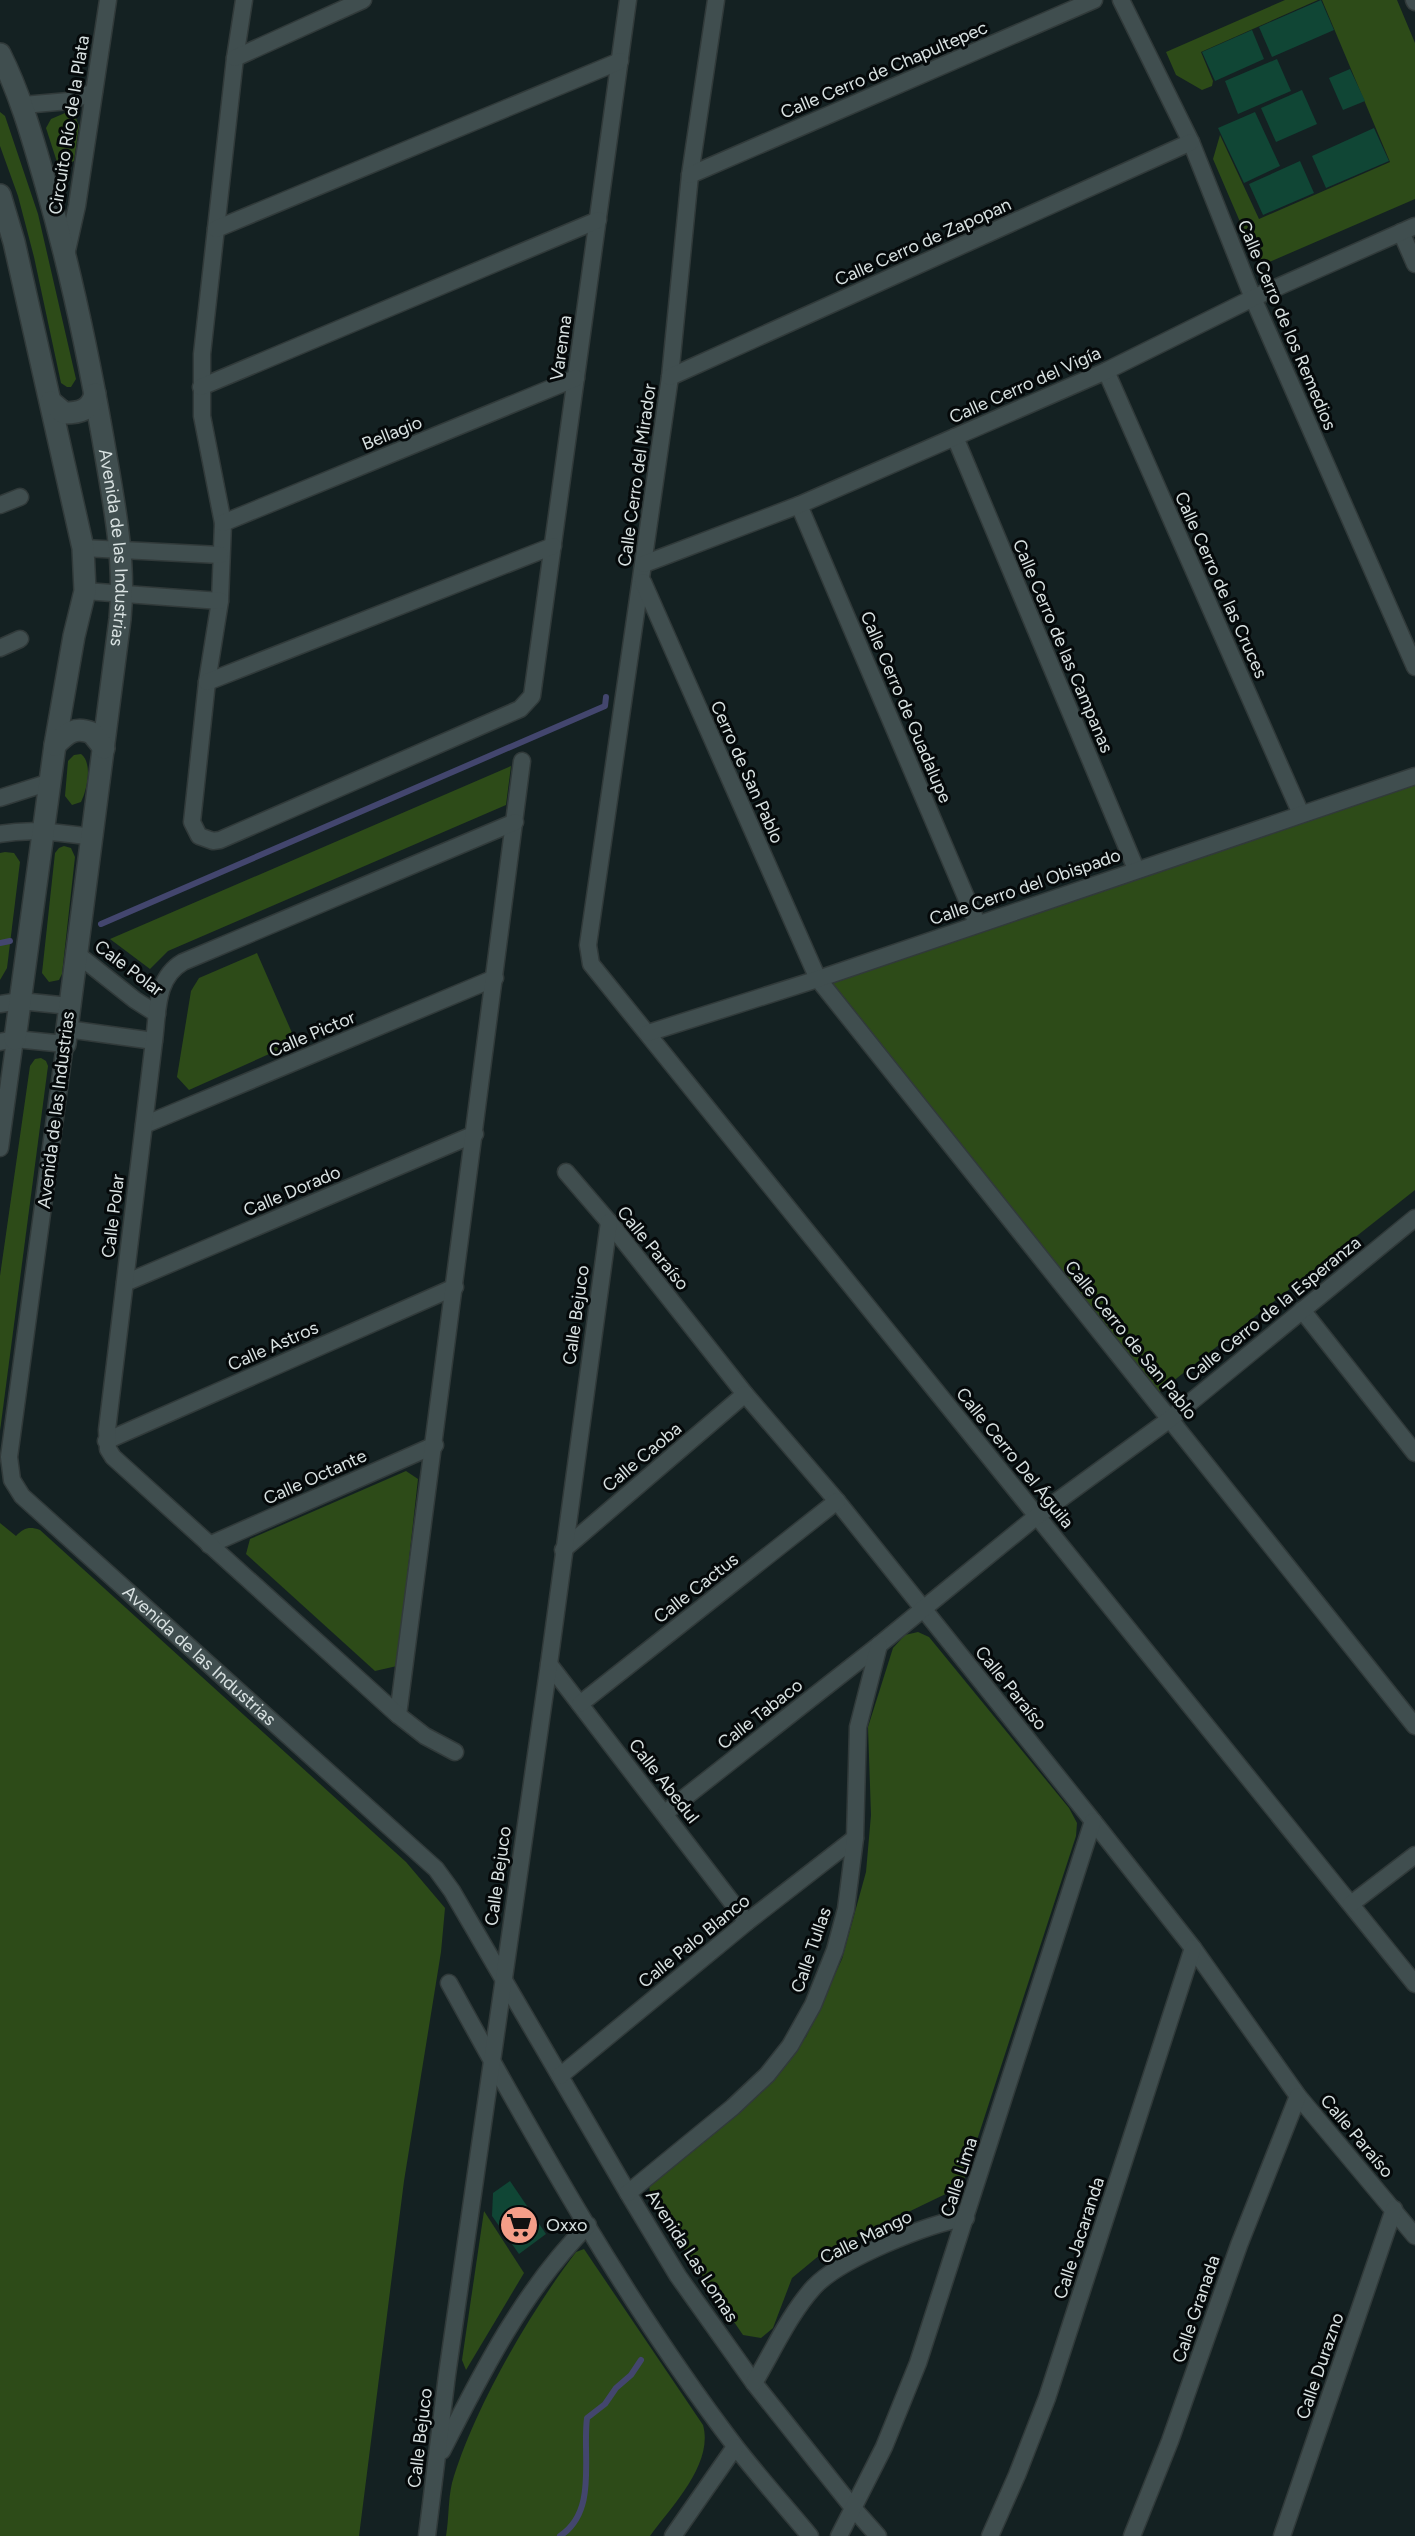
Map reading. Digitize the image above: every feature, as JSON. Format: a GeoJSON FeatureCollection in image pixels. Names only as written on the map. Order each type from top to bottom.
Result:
{"type":"FeatureCollection","features":[{"type":"Feature","properties":{"kind":"street","name":"Circuito Río de la Plata"},"geometry":{"type":"LineString","coordinates":[[66,255],[77,206],[108,0]]}},
{"type":"Feature","properties":{"kind":"street"},"geometry":{"type":"LineString","coordinates":[[207,682],[220,601],[223,523],[202,415],[202,354],[235,58],[244,0]]}},
{"type":"Feature","properties":{"kind":"street"},"geometry":{"type":"LineString","coordinates":[[235,58],[363,0]]}},
{"type":"Feature","properties":{"kind":"street","name":"Varenna"},"geometry":{"type":"LineString","coordinates":[[207,682],[192,822],[199,836],[213,841],[520,709],[530,701],[534,689],[628,0]]}},
{"type":"Feature","properties":{"kind":"street","name":"Calle Cerro del Mirador"},"geometry":{"type":"LineString","coordinates":[[588,954],[670,377],[690,175],[716,0]]}},
{"type":"Feature","properties":{"kind":"street","name":"Calle Cerro de Chapultepec"},"geometry":{"type":"LineString","coordinates":[[690,175],[1094,0]]}},
{"type":"Feature","properties":{"kind":"street","name":"Calle Cerro de los Remedios"},"geometry":{"type":"LineString","coordinates":[[1121,0],[1191,142],[1252,298],[1415,667]]}},
{"type":"Feature","properties":{"kind":"street","name":"Avenida de las Industrias"},"geometry":{"type":"LineString","coordinates":[[2,61],[23,104],[66,255],[95,394],[121,550],[122,594],[93,837],[9,1458],[12,1480],[38,1513],[426,1859],[452,1891],[503,1977]]}},
{"type":"Feature","properties":{"kind":"street"},"geometry":{"type":"LineString","coordinates":[[216,229],[620,61]]}},
{"type":"Feature","properties":{"kind":"street"},"geometry":{"type":"LineString","coordinates":[[23,104],[69,101],[94,92]]}},
{"type":"Feature","properties":{"kind":"street","name":"Calle Cerro de Zapopan"},"geometry":{"type":"LineString","coordinates":[[670,377],[1191,142]]}},
{"type":"Feature","properties":{"kind":"street","name":"Avenida de las Industrias"},"geometry":{"type":"LineString","coordinates":[[0,195],[14,242],[83,548],[85,591],[74,636],[10,1003],[0,1148]]}},
{"type":"Feature","properties":{"kind":"street"},"geometry":{"type":"LineString","coordinates":[[201,387],[598,220]]}},
{"type":"Feature","properties":{"kind":"street"},"geometry":{"type":"LineString","coordinates":[[1408,229],[1415,264]]}},
{"type":"Feature","properties":{"kind":"street","name":"Calle Cerro del Vigía"},"geometry":{"type":"LineString","coordinates":[[643,572],[1106,371],[1252,298],[1408,229]]}},
{"type":"Feature","properties":{"kind":"street","name":"Calle Cerro de las Cruces"},"geometry":{"type":"LineString","coordinates":[[1106,371],[1301,814]]}},
{"type":"Feature","properties":{"kind":"street","name":"Bellagio"},"geometry":{"type":"LineString","coordinates":[[223,523],[576,378]]}},
{"type":"Feature","properties":{"kind":"street"},"geometry":{"type":"LineString","coordinates":[[51,402],[64,413],[77,413],[87,409],[95,394]]}},
{"type":"Feature","properties":{"kind":"street","name":"Calle Cerro de las Campanas"},"geometry":{"type":"LineString","coordinates":[[955,437],[1136,869]]}},
{"type":"Feature","properties":{"kind":"street"},"geometry":{"type":"LineString","coordinates":[[0,505],[20,497]]}},
{"type":"Feature","properties":{"kind":"street","name":"Calle Cerro de Guadalupe"},"geometry":{"type":"LineString","coordinates":[[799,505],[977,923]]}},
{"type":"Feature","properties":{"kind":"street"},"geometry":{"type":"LineString","coordinates":[[207,682],[553,547]]}},
{"type":"Feature","properties":{"kind":"street"},"geometry":{"type":"LineString","coordinates":[[83,548],[220,555]]}},
{"type":"Feature","properties":{"kind":"street","name":"Cerro de San Pablo"},"geometry":{"type":"LineString","coordinates":[[643,572],[818,979]]}},
{"type":"Feature","properties":{"kind":"street"},"geometry":{"type":"LineString","coordinates":[[85,591],[220,601]]}},
{"type":"Feature","properties":{"kind":"street"},"geometry":{"type":"LineString","coordinates":[[0,648],[20,639]]}},
{"type":"Feature","properties":{"kind":"street"},"geometry":{"type":"LineString","coordinates":[[55,745],[70,731],[76,730],[92,733],[104,748]]}},
{"type":"Feature","properties":{"kind":"street"},"geometry":{"type":"LineString","coordinates":[[398,1716],[523,761]]}},
{"type":"Feature","properties":{"kind":"street","name":"Calle Cerro del Obispado"},"geometry":{"type":"LineString","coordinates":[[648,1033],[818,979],[1415,776]]}},
{"type":"Feature","properties":{"kind":"street"},"geometry":{"type":"LineString","coordinates":[[0,798],[50,782]]}},
{"type":"Feature","properties":{"kind":"street","name":"Calle Polar"},"geometry":{"type":"LineString","coordinates":[[106,1441],[154,1041],[166,976],[183,962],[515,822]]}},
{"type":"Feature","properties":{"kind":"street"},"geometry":{"type":"LineString","coordinates":[[0,834],[20,830],[93,837]]}},
{"type":"Feature","properties":{"kind":"street","name":"Cale Polar"},"geometry":{"type":"LineString","coordinates":[[77,954],[135,1000],[158,1014]]}},
{"type":"Feature","properties":{"kind":"street","name":"Calle Cerro Del Águila"},"geometry":{"type":"LineString","coordinates":[[588,954],[592,964],[1415,1984]]}},
{"type":"Feature","properties":{"kind":"street","name":"Calle Pictor"},"geometry":{"type":"LineString","coordinates":[[144,1125],[495,978]]}},
{"type":"Feature","properties":{"kind":"street","name":"Calle Cerro de San Pablo"},"geometry":{"type":"LineString","coordinates":[[818,979],[1415,1726]]}},
{"type":"Feature","properties":{"kind":"street"},"geometry":{"type":"LineString","coordinates":[[10,1003],[70,1006]]}},
{"type":"Feature","properties":{"kind":"street"},"geometry":{"type":"LineString","coordinates":[[7,1041],[66,1037],[154,1041]]}},
{"type":"Feature","properties":{"kind":"street","name":"Calle Dorado"},"geometry":{"type":"LineString","coordinates":[[125,1283],[475,1134]]}},
{"type":"Feature","properties":{"kind":"street","name":"Calle Paraíso"},"geometry":{"type":"LineString","coordinates":[[566,1172],[746,1394],[837,1501],[1093,1821],[1193,1948],[1298,2096],[1415,2236]]}},
{"type":"Feature","properties":{"kind":"street","name":"Calle Cerro de la Esperanza"},"geometry":{"type":"LineString","coordinates":[[923,1609],[1037,1516],[1170,1419],[1415,1218]]}},
{"type":"Feature","properties":{"kind":"street","name":"Calle Bejuco"},"geometry":{"type":"LineString","coordinates":[[427,2536],[608,1222]]}},
{"type":"Feature","properties":{"kind":"street","name":"Calle Astros"},"geometry":{"type":"LineString","coordinates":[[106,1441],[455,1287]]}},
{"type":"Feature","properties":{"kind":"street"},"geometry":{"type":"LineString","coordinates":[[1301,1310],[1415,1453]]}},
{"type":"Feature","properties":{"kind":"street","name":"Calle Caoba"},"geometry":{"type":"LineString","coordinates":[[563,1550],[746,1394]]}},
{"type":"Feature","properties":{"kind":"street"},"geometry":{"type":"LineString","coordinates":[[106,1441],[113,1457],[398,1716],[425,1736],[455,1752]]}},
{"type":"Feature","properties":{"kind":"street","name":"Calle Octante"},"geometry":{"type":"LineString","coordinates":[[209,1545],[435,1445]]}},
{"type":"Feature","properties":{"kind":"street","name":"Calle Cactus"},"geometry":{"type":"LineString","coordinates":[[580,1704],[837,1501]]}},
{"type":"Feature","properties":{"kind":"street","name":"Calle Tabaco"},"geometry":{"type":"LineString","coordinates":[[665,1813],[923,1609]]}},
{"type":"Feature","properties":{"kind":"street","name":"Calle Tullas"},"geometry":{"type":"LineString","coordinates":[[628,2193],[733,2107],[767,2075],[790,2046],[813,2005],[835,1950],[846,1909],[855,1838],[855,1760],[858,1727],[878,1645]]}},
{"type":"Feature","properties":{"kind":"street","name":"Calle Abedul"},"geometry":{"type":"LineString","coordinates":[[549,1664],[747,1922]]}},
{"type":"Feature","properties":{"kind":"street","name":"Calle Lima"},"geometry":{"type":"LineString","coordinates":[[839,2536],[884,2448],[918,2363],[1093,1821]]}},
{"type":"Feature","properties":{"kind":"street","name":"Calle Palo Blanco"},"geometry":{"type":"LineString","coordinates":[[560,2076],[747,1922],[855,1838]]}},
{"type":"Feature","properties":{"kind":"street"},"geometry":{"type":"LineString","coordinates":[[1351,1904],[1415,1855]]}},
{"type":"Feature","properties":{"kind":"street","name":"Calle Jacaranda"},"geometry":{"type":"LineString","coordinates":[[990,2536],[1047,2398],[1193,1948]]}},
{"type":"Feature","properties":{"kind":"street","name":"Avenida Las Lomas"},"geometry":{"type":"LineString","coordinates":[[503,1977],[678,2276],[754,2384],[878,2536]]}},
{"type":"Feature","properties":{"kind":"street"},"geometry":{"type":"LineString","coordinates":[[449,1983],[588,2225],[659,2337],[736,2447],[810,2536]]}},
{"type":"Feature","properties":{"kind":"street","name":"Calle Granada"},"geometry":{"type":"LineString","coordinates":[[1132,2536],[1170,2441],[1239,2245],[1298,2096]]}},
{"type":"Feature","properties":{"kind":"street","name":"Calle Durazno"},"geometry":{"type":"LineString","coordinates":[[1282,2536],[1394,2209]]}},
{"type":"Feature","properties":{"kind":"street","name":"Calle Mango"},"geometry":{"type":"LineString","coordinates":[[754,2384],[804,2300],[828,2274],[877,2249],[943,2222],[966,2218]]}},
{"type":"Feature","properties":{"kind":"street"},"geometry":{"type":"LineString","coordinates":[[437,2461],[461,2413],[527,2299],[549,2268],[588,2225]]}},
{"type":"Feature","properties":{"kind":"street"},"geometry":{"type":"LineString","coordinates":[[673,2536],[736,2447]]}},
{"type":"Feature","properties":{"kind":"green space"},"geometry":{"type":"Polygon","coordinates":[[[1285,0],[1318,0],[1201,52],[1213,81],[1212,86],[1202,90],[1176,75],[1166,52],[1285,0]]]}},
{"type":"Feature","properties":{"kind":"green space"},"geometry":{"type":"Polygon","coordinates":[[[1322,0],[1397,0],[1415,43],[1415,199],[1267,263],[1256,259],[1213,159],[1220,135],[1259,219],[1390,162],[1322,0]]]}},
{"type":"Feature","properties":{"kind":"green space"},"geometry":{"type":"Polygon","coordinates":[[[0,112],[5,116],[38,214],[76,379],[71,387],[61,383],[34,257],[18,196],[0,146],[0,112]]]}},
{"type":"Feature","properties":{"kind":"green space"},"geometry":{"type":"Polygon","coordinates":[[[65,113],[76,118],[79,126],[74,161],[62,166],[57,162],[46,128],[51,119],[65,113]]]}},
{"type":"Feature","properties":{"kind":"green space"},"geometry":{"type":"Polygon","coordinates":[[[81,754],[87,764],[87,784],[81,802],[72,805],[65,796],[68,761],[74,755],[81,754]]]}},
{"type":"Feature","properties":{"kind":"green space"},"geometry":{"type":"Polygon","coordinates":[[[511,766],[506,805],[168,951],[150,969],[110,939],[511,766]]]}},
{"type":"Feature","properties":{"kind":"green space"},"geometry":{"type":"Polygon","coordinates":[[[1415,780],[1415,1190],[1158,1393],[827,976],[1415,780]]]}},
{"type":"Feature","properties":{"kind":"green space"},"geometry":{"type":"Polygon","coordinates":[[[64,846],[71,848],[75,857],[62,974],[59,980],[49,982],[42,973],[55,853],[64,846]]]}},
{"type":"Feature","properties":{"kind":"green space"},"geometry":{"type":"Polygon","coordinates":[[[0,853],[14,853],[20,862],[7,968],[0,980],[0,853]]]}},
{"type":"Feature","properties":{"kind":"green space"},"geometry":{"type":"Polygon","coordinates":[[[257,953],[296,1042],[189,1090],[177,1077],[191,991],[199,978],[257,953]]]}},
{"type":"Feature","properties":{"kind":"green space"},"geometry":{"type":"Polygon","coordinates":[[[41,1058],[48,1066],[0,1431],[0,1276],[30,1066],[35,1059],[41,1058]]]}},
{"type":"Feature","properties":{"kind":"green space"},"geometry":{"type":"Polygon","coordinates":[[[406,1471],[418,1479],[397,1666],[375,1671],[246,1554],[250,1539],[406,1471]]]}},
{"type":"Feature","properties":{"kind":"green space"},"geometry":{"type":"Polygon","coordinates":[[[0,1523],[16,1536],[27,1528],[40,1530],[406,1862],[445,1908],[441,1952],[404,2181],[359,2536],[0,2536],[0,1523]]]}},
{"type":"Feature","properties":{"kind":"green space"},"geometry":{"type":"Polygon","coordinates":[[[918,1632],[929,1637],[1069,1808],[1077,1823],[1076,1836],[964,2180],[956,2189],[821,2254],[792,2278],[773,2328],[761,2338],[743,2335],[651,2201],[649,2185],[755,2093],[806,2037],[842,1959],[866,1872],[871,1815],[868,1727],[893,1648],[905,1635],[918,1632]]]}},
{"type":"Feature","properties":{"kind":"green space"},"geometry":{"type":"Polygon","coordinates":[[[484,2211],[524,2273],[466,2370],[462,2360],[484,2211]]]}},
{"type":"Feature","properties":{"kind":"green space"},"geometry":{"type":"Polygon","coordinates":[[[584,2249],[703,2425],[705,2440],[697,2470],[650,2536],[446,2536],[452,2483],[461,2455],[488,2394],[540,2303],[576,2252],[584,2249]]]}},
{"type":"Feature","properties":{"kind":"building"},"geometry":{"type":"Polygon","coordinates":[[[1321,0],[1334,30],[1272,57],[1259,27],[1321,0]]]}},
{"type":"Feature","properties":{"kind":"building"},"geometry":{"type":"Polygon","coordinates":[[[1252,30],[1264,59],[1215,81],[1202,52],[1252,30]]]}},
{"type":"Feature","properties":{"kind":"building"},"geometry":{"type":"Polygon","coordinates":[[[1277,59],[1291,91],[1238,114],[1225,81],[1277,59]]]}},
{"type":"Feature","properties":{"kind":"building"},"geometry":{"type":"Polygon","coordinates":[[[1350,69],[1365,101],[1343,110],[1329,78],[1350,69]]]}},
{"type":"Feature","properties":{"kind":"building"},"geometry":{"type":"Polygon","coordinates":[[[1302,90],[1317,124],[1276,142],[1261,108],[1302,90]]]}},
{"type":"Feature","properties":{"kind":"building"},"geometry":{"type":"Polygon","coordinates":[[[1255,112],[1280,166],[1244,183],[1218,128],[1255,112]]]}},
{"type":"Feature","properties":{"kind":"building"},"geometry":{"type":"Polygon","coordinates":[[[1374,128],[1389,161],[1326,188],[1312,156],[1374,128]]]}},
{"type":"Feature","properties":{"kind":"building"},"geometry":{"type":"Polygon","coordinates":[[[1300,161],[1314,193],[1263,215],[1249,184],[1300,161]]]}},
{"type":"Feature","properties":{"kind":"building","name":"Oxxo"},"geometry":{"type":"Polygon","coordinates":[[[510,2181],[546,2234],[519,2254],[492,2216],[493,2193],[510,2181]]]}},
{"type":"Feature","properties":{"kind":"waterway"},"geometry":{"type":"LineString","coordinates":[[101,924],[605,706],[606,697]]}},
{"type":"Feature","properties":{"kind":"waterway"},"geometry":{"type":"LineString","coordinates":[[0,943],[10,941]]}},
{"type":"Feature","properties":{"kind":"waterway"},"geometry":{"type":"LineString","coordinates":[[560,2536],[572,2525],[584,2498],[587,2418],[605,2404],[641,2360]]}},
{"type":"Feature","properties":{"kind":"place","name":"Oxxo"},"geometry":{"type":"Point","coordinates":[519,2225]}}]}
